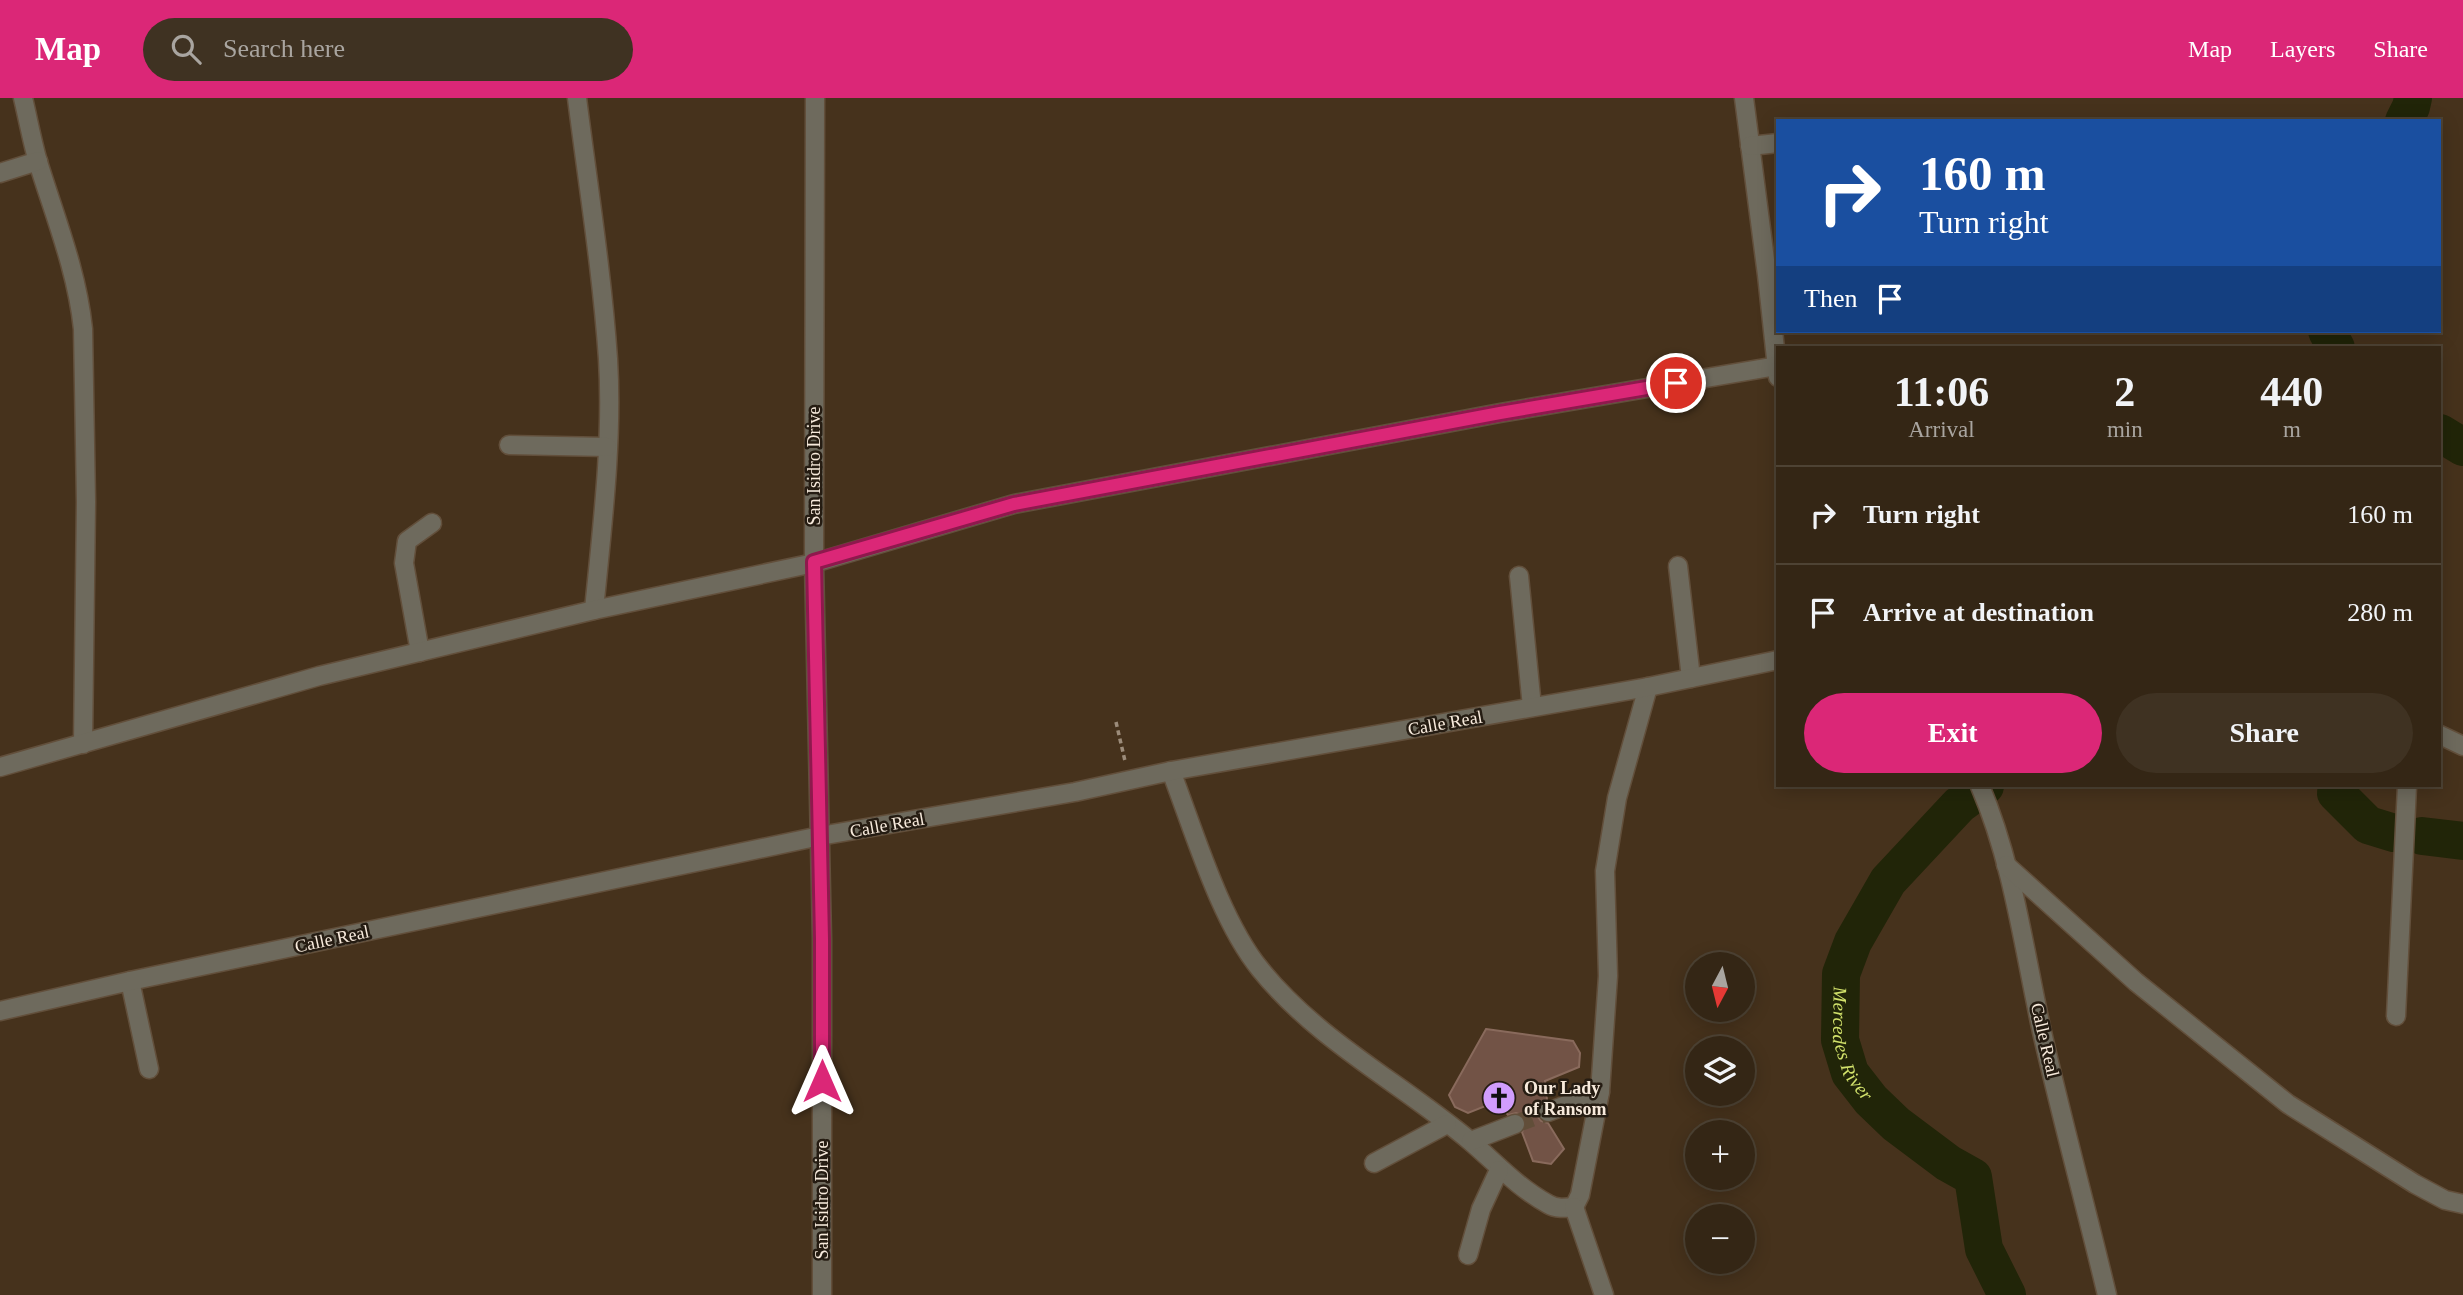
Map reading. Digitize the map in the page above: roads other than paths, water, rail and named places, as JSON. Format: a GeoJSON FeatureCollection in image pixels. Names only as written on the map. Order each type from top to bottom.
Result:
{"type":"FeatureCollection","features":[{"type":"Feature","properties":{"kind":"street"},"geometry":{"type":"LineString","coordinates":[[23,98],[38,161],[63,234],[80,304],[83,329],[86,502],[83,744]]}},
{"type":"Feature","properties":{"kind":"street"},"geometry":{"type":"LineString","coordinates":[[577,98],[608,359],[607,447],[594,610]]}},
{"type":"Feature","properties":{"kind":"street","name":"San Isidro Drive"},"geometry":{"type":"LineString","coordinates":[[815,98],[814,562],[820,836],[822,1295]]}},
{"type":"Feature","properties":{"kind":"street"},"geometry":{"type":"LineString","coordinates":[[1744,98],[1776,364]]}},
{"type":"Feature","properties":{"kind":"street"},"geometry":{"type":"LineString","coordinates":[[1750,146],[1776,143]]}},
{"type":"Feature","properties":{"kind":"street"},"geometry":{"type":"LineString","coordinates":[[0,173],[38,161]]}},
{"type":"Feature","properties":{"kind":"street"},"geometry":{"type":"LineString","coordinates":[[0,767],[319,676],[594,610],[814,562],[1014,504],[1500,413],[1776,372]]}},
{"type":"Feature","properties":{"kind":"street"},"geometry":{"type":"LineString","coordinates":[[509,445],[607,447]]}},
{"type":"Feature","properties":{"kind":"street"},"geometry":{"type":"LineString","coordinates":[[420,652],[404,563],[405,552],[407,541],[432,523]]}},
{"type":"Feature","properties":{"kind":"street"},"geometry":{"type":"LineString","coordinates":[[1678,566],[1690,678]]}},
{"type":"Feature","properties":{"kind":"street"},"geometry":{"type":"LineString","coordinates":[[1519,576],[1532,707]]}},
{"type":"Feature","properties":{"kind":"street","name":"Calle Real"},"geometry":{"type":"LineString","coordinates":[[0,1011],[130,981],[820,836],[1648,687],[1776,660]]}},
{"type":"Feature","properties":{"kind":"street"},"geometry":{"type":"LineString","coordinates":[[1604,1295],[1599,1273],[1574,1207],[1580,1195],[1600,1092],[1608,976],[1605,871],[1617,798],[1648,687]]}},
{"type":"Feature","properties":{"kind":"street"},"geometry":{"type":"LineString","coordinates":[[2441,735],[2463,746]]}},
{"type":"Feature","properties":{"kind":"street"},"geometry":{"type":"LineString","coordinates":[[1171,771],[1212,879],[1233,926],[1259,968],[1322,1031],[1471,1141],[1499,1170],[1551,1206],[1574,1207]]}},
{"type":"Feature","properties":{"kind":"street","name":"Calle Real"},"geometry":{"type":"LineString","coordinates":[[1980,787],[1994,819],[2006,865],[2043,1036],[2107,1295]]}},
{"type":"Feature","properties":{"kind":"street"},"geometry":{"type":"LineString","coordinates":[[2396,1016],[2407,787]]}},
{"type":"Feature","properties":{"kind":"street"},"geometry":{"type":"LineString","coordinates":[[2006,865],[2136,982],[2288,1104],[2415,1184],[2445,1200],[2463,1204]]}},
{"type":"Feature","properties":{"kind":"street"},"geometry":{"type":"LineString","coordinates":[[130,981],[149,1069]]}},
{"type":"Feature","properties":{"kind":"street"},"geometry":{"type":"LineString","coordinates":[[1548,1112],[1600,1092]]}},
{"type":"Feature","properties":{"kind":"street"},"geometry":{"type":"LineString","coordinates":[[1374,1163],[1447,1124]]}},
{"type":"Feature","properties":{"kind":"street"},"geometry":{"type":"LineString","coordinates":[[1471,1141],[1516,1124]]}},
{"type":"Feature","properties":{"kind":"street"},"geometry":{"type":"LineString","coordinates":[[1468,1255],[1481,1209],[1499,1170]]}},
{"type":"Feature","properties":{"kind":"waterway","name":"Mercedes River"},"geometry":{"type":"LineString","coordinates":[[2405,119],[2413,98]]}},
{"type":"Feature","properties":{"kind":"waterway","name":"Mercedes River"},"geometry":{"type":"LineString","coordinates":[[2328,333],[2335,346]]}},
{"type":"Feature","properties":{"kind":"waterway","name":"Mercedes River"},"geometry":{"type":"LineString","coordinates":[[2441,434],[2463,447]]}},
{"type":"Feature","properties":{"kind":"waterway","name":"Mercedes River"},"geometry":{"type":"LineString","coordinates":[[1984,787],[1959,805],[1888,881],[1853,942],[1841,974],[1840,1040],[1850,1073],[1871,1100],[1896,1124],[1948,1163],[1973,1177],[1984,1249],[2007,1295]]}},
{"type":"Feature","properties":{"kind":"waterway","name":"Mercedes River"},"geometry":{"type":"LineString","coordinates":[[2337,787],[2336,793],[2368,825],[2394,833]]}},
{"type":"Feature","properties":{"kind":"waterway","name":"Mercedes River"},"geometry":{"type":"LineString","coordinates":[[2422,836],[2463,841]]}},
{"type":"Feature","properties":{"kind":"tunnel"},"geometry":{"type":"LineString","coordinates":[[1515,1124],[1548,1112]]}},
{"type":"Feature","properties":{"kind":"place","name":"Our Lady of Ransom"},"geometry":{"type":"Point","coordinates":[1499,1098]}}]}
